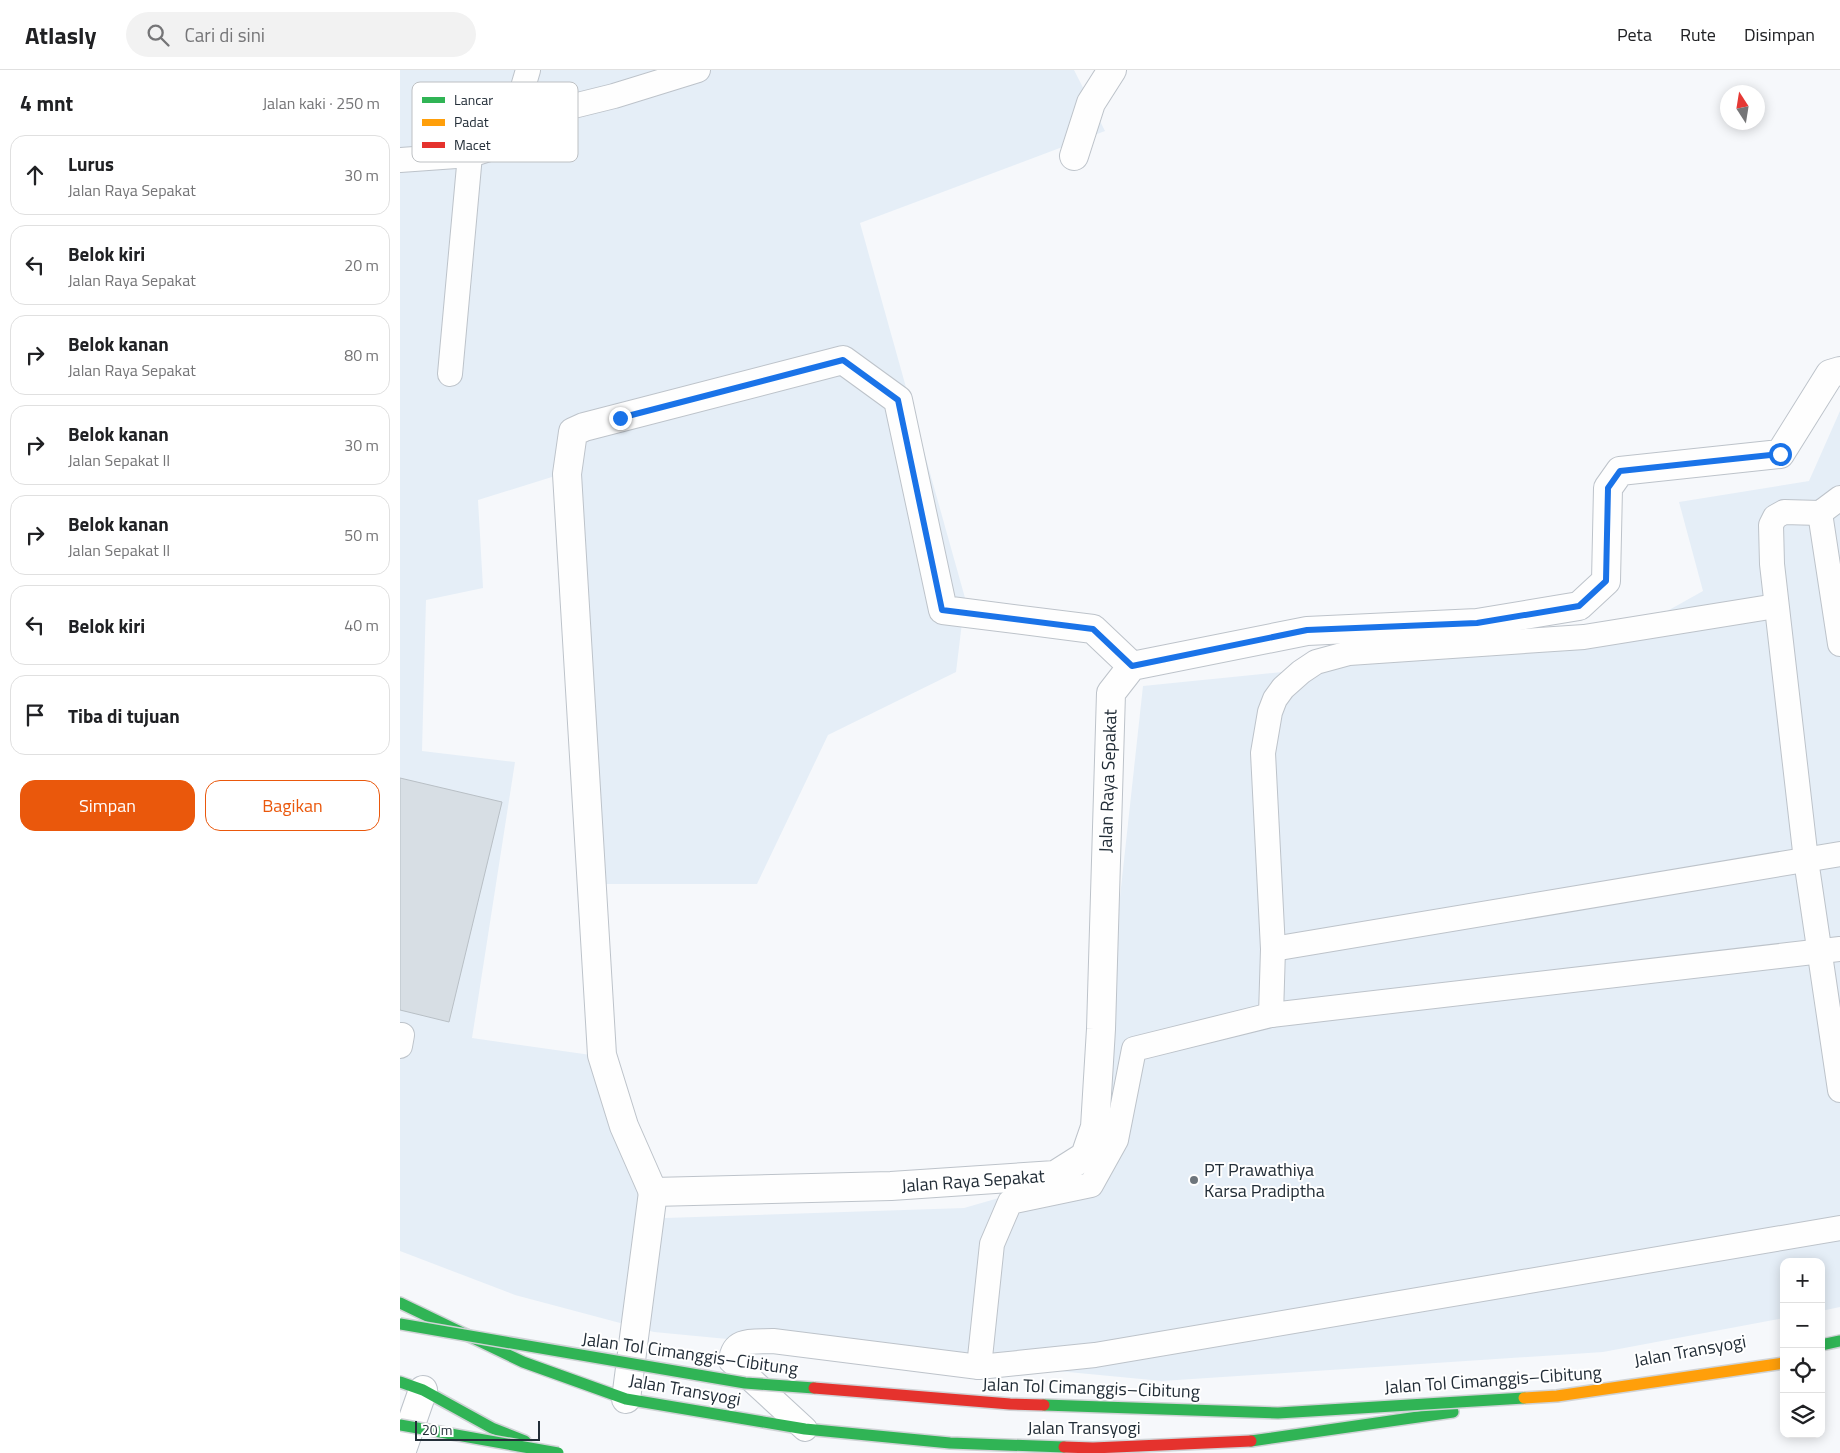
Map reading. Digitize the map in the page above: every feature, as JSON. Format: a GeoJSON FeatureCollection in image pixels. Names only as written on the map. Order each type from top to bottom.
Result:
{"type":"FeatureCollection","features":[{"type":"Feature","properties":{"kind":"highway","name":"Jalan Transyogi"},"geometry":{"type":"LineString","coordinates":[[400,1303],[523,1362],[626,1399],[805,1429],[950,1442],[1093,1448],[1252,1441],[1417,1418],[1780,1353]]}},
{"type":"Feature","properties":{"kind":"highway","name":"Jalan Tol Cimanggis–Cibitung"},"geometry":{"type":"LineString","coordinates":[[400,1324],[745,1383],[1010,1404],[1258,1412],[1288,1412],[1557,1396],[1780,1365]]}},
{"type":"Feature","properties":{"kind":"highway"},"geometry":{"type":"LineString","coordinates":[[1825,1344],[1840,1341]]}},
{"type":"Feature","properties":{"kind":"highway"},"geometry":{"type":"LineString","coordinates":[[411,1386],[492,1428],[556,1453]]}},
{"type":"Feature","properties":{"kind":"highway"},"geometry":{"type":"LineString","coordinates":[[400,1425],[556,1453]]}},
{"type":"Feature","properties":{"kind":"street"},"geometry":{"type":"LineString","coordinates":[[1074,156],[1090,103],[1112,70]]}},
{"type":"Feature","properties":{"kind":"street"},"geometry":{"type":"LineString","coordinates":[[626,1399],[655,1192],[624,1126],[602,1055],[567,474],[572,434],[576,430],[843,360],[898,400],[942,610],[1093,629],[1132,666],[1307,630],[1477,623],[1579,606],[1606,581],[1608,488],[1620,471],[1780,454],[1830,374],[1840,370]]}},
{"type":"Feature","properties":{"kind":"street","name":"Jalan Raya Sepakat"},"geometry":{"type":"LineString","coordinates":[[655,1192],[891,1186],[1055,1175],[1085,1156],[1095,1127],[1102,1029],[1111,693],[1132,666]]}},
{"type":"Feature","properties":{"kind":"street"},"geometry":{"type":"LineString","coordinates":[[401,1453],[411,1386]]}},
{"type":"Feature","properties":{"kind":"lane"},"geometry":{"type":"LineString","coordinates":[[524,82],[528,70]]}},
{"type":"Feature","properties":{"kind":"lane"},"geometry":{"type":"LineString","coordinates":[[578,105],[614,96],[698,70]]}},
{"type":"Feature","properties":{"kind":"lane"},"geometry":{"type":"LineString","coordinates":[[450,374],[469,162]]}},
{"type":"Feature","properties":{"kind":"lane"},"geometry":{"type":"LineString","coordinates":[[1840,498],[1820,513],[1784,512],[1775,518],[1771,525],[1776,606],[1806,860],[1830,950],[1840,1090]]}},
{"type":"Feature","properties":{"kind":"lane"},"geometry":{"type":"LineString","coordinates":[[1820,513],[1840,644]]}},
{"type":"Feature","properties":{"kind":"lane"},"geometry":{"type":"LineString","coordinates":[[1271,1015],[1273,949],[1263,753],[1274,699],[1301,672],[1316,662],[1349,653],[1584,636],[1776,606]]}},
{"type":"Feature","properties":{"kind":"lane"},"geometry":{"type":"LineString","coordinates":[[1273,949],[1840,854]]}},
{"type":"Feature","properties":{"kind":"lane"},"geometry":{"type":"LineString","coordinates":[[979,1366],[992,1244],[1010,1202],[1091,1185],[1116,1140],[1134,1050],[1271,1015],[1830,950]]}},
{"type":"Feature","properties":{"kind":"lane"},"geometry":{"type":"LineString","coordinates":[[400,1035],[402,1036],[400,1046]]}},
{"type":"Feature","properties":{"kind":"lane"},"geometry":{"type":"LineString","coordinates":[[805,1429],[731,1361],[732,1351],[737,1345],[743,1342],[773,1341],[979,1366],[1094,1355],[1840,1228]]}},
{"type":"Feature","properties":{"kind":"shaded area"},"geometry":{"type":"Polygon","coordinates":[[[400,70],[1074,70],[1105,131],[860,223],[965,598],[956,672],[828,735],[757,884],[584,884],[571,471],[478,500],[483,588],[426,600],[422,751],[515,762],[472,1038],[612,1058],[665,1218],[964,1208],[1090,1172],[1143,686],[1619,638],[1703,591],[1679,502],[1809,481],[1840,411],[1840,1307],[1825,1310],[1825,1258],[1780,1258],[1780,1319],[1603,1352],[1162,1381],[654,1332],[515,1295],[400,1251],[400,70]]]}},
{"type":"Feature","properties":{"kind":"building"},"geometry":{"type":"Polygon","coordinates":[[[400,778],[502,802],[449,1022],[400,1010],[400,778]]]}},
{"type":"Feature","properties":{"kind":"traffic: fast"},"geometry":{"type":"LineString","coordinates":[[400,1303],[523,1362],[626,1399],[805,1429],[950,1443],[1064,1447]]}},
{"type":"Feature","properties":{"kind":"traffic: fast"},"geometry":{"type":"LineString","coordinates":[[400,1324],[745,1383],[814,1388]]}},
{"type":"Feature","properties":{"kind":"traffic: fast"},"geometry":{"type":"LineString","coordinates":[[1825,1344],[1840,1341]]}},
{"type":"Feature","properties":{"kind":"traffic: fast"},"geometry":{"type":"LineString","coordinates":[[400,1382],[423,1390],[492,1428],[525,1441]]}},
{"type":"Feature","properties":{"kind":"traffic: fast"},"geometry":{"type":"LineString","coordinates":[[1044,1405],[1278,1413],[1524,1398]]}},
{"type":"Feature","properties":{"kind":"traffic: fast"},"geometry":{"type":"LineString","coordinates":[[1251,1441],[1453,1412]]}},
{"type":"Feature","properties":{"kind":"traffic: fast"},"geometry":{"type":"LineString","coordinates":[[400,1425],[558,1453]]}},
{"type":"Feature","properties":{"kind":"traffic: jam"},"geometry":{"type":"LineString","coordinates":[[814,1388],[1010,1404],[1044,1405]]}},
{"type":"Feature","properties":{"kind":"traffic: jam"},"geometry":{"type":"LineString","coordinates":[[1064,1447],[1093,1448],[1251,1441]]}},
{"type":"Feature","properties":{"kind":"traffic: slow"},"geometry":{"type":"LineString","coordinates":[[1524,1398],[1557,1396],[1780,1364]]}},
{"type":"Feature","properties":{"kind":"place","name":"PT Prawathiya Karsa Pradiptha"},"geometry":{"type":"Point","coordinates":[1194,1180]}},
{"type":"Feature","properties":{"kind":"route"},"geometry":{"type":"LineString","coordinates":[[620,418],[843,360],[898,400],[942,610],[1093,629],[1132,666],[1307,630],[1477,623],[1579,606],[1606,581],[1608,488],[1620,471],[1780,454]]}}]}
